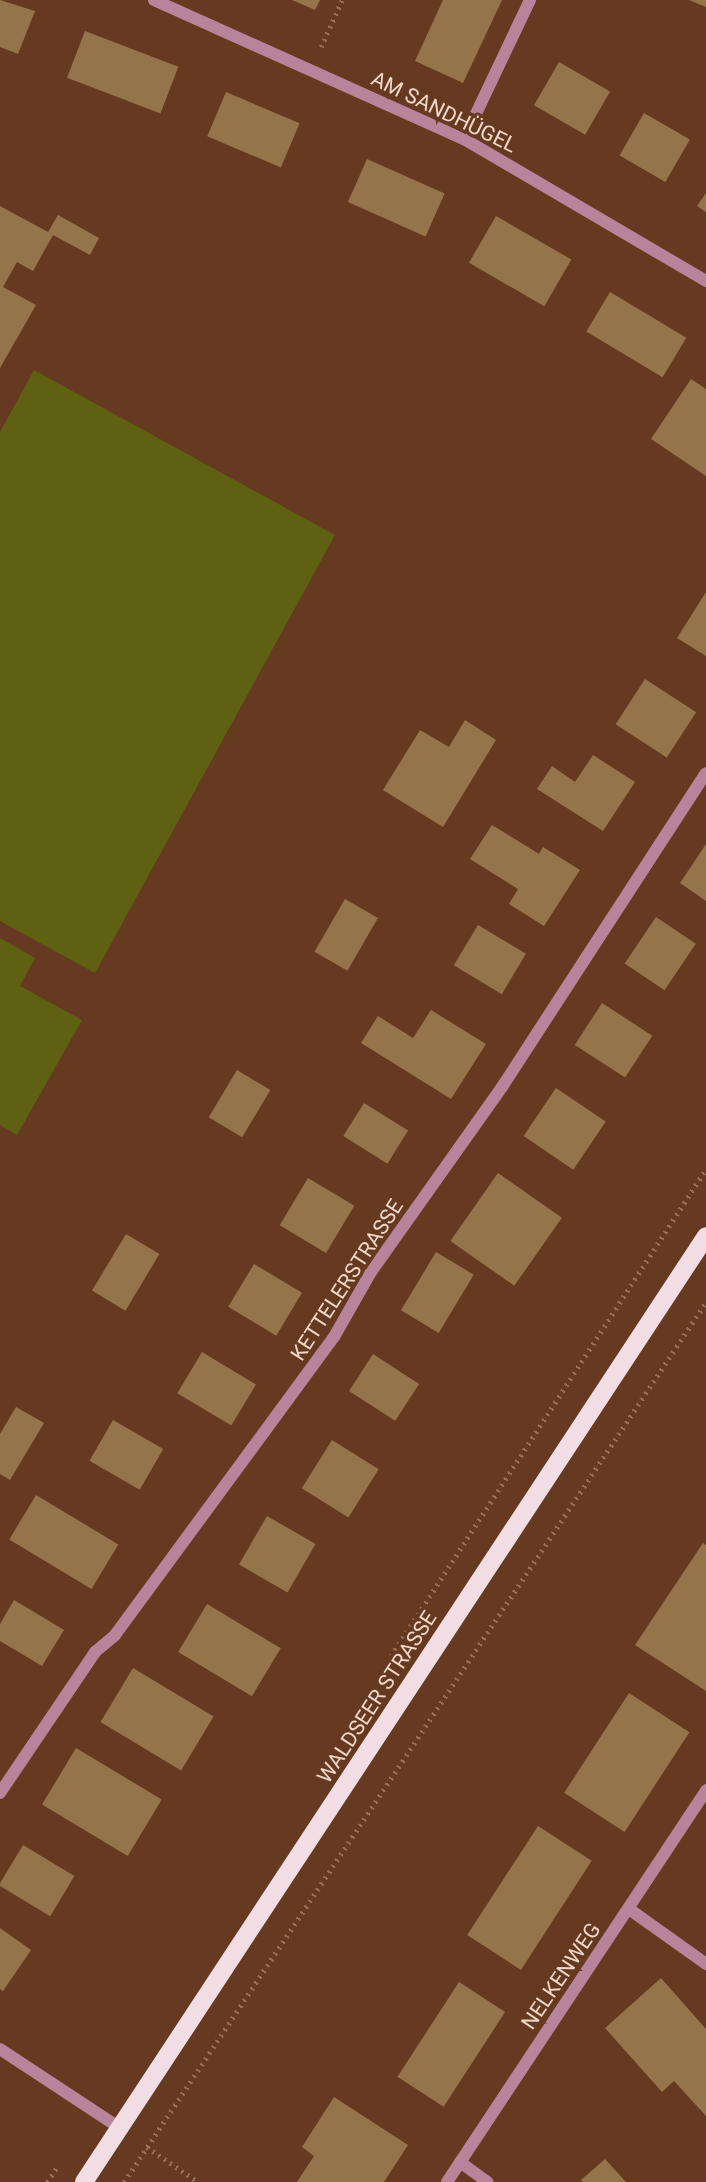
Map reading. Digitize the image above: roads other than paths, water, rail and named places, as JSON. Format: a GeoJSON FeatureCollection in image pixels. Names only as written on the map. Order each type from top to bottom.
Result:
{"type":"FeatureCollection","features":[{"type":"Feature","properties":{"kind":"main road","name":"WALDSEER STRASSE"},"geometry":{"type":"LineString","coordinates":[[84,2182],[706,1236]]}},
{"type":"Feature","properties":{"kind":"street","name":"AM SANDHÜGEL"},"geometry":{"type":"LineString","coordinates":[[154,0],[464,139],[706,281]]}},
{"type":"Feature","properties":{"kind":"street"},"geometry":{"type":"LineString","coordinates":[[464,139],[530,0]]}},
{"type":"Feature","properties":{"kind":"street","name":"KETTELERSTRASSE"},"geometry":{"type":"LineString","coordinates":[[0,1793],[95,1652],[115,1635],[334,1337],[371,1272],[502,1087],[706,773]]}},
{"type":"Feature","properties":{"kind":"street","name":"NELKENWEG"},"geometry":{"type":"LineString","coordinates":[[447,2182],[706,1790]]}},
{"type":"Feature","properties":{"kind":"street"},"geometry":{"type":"LineString","coordinates":[[629,1909],[706,1964]]}},
{"type":"Feature","properties":{"kind":"street"},"geometry":{"type":"LineString","coordinates":[[0,2049],[120,2128]]}},
{"type":"Feature","properties":{"kind":"street"},"geometry":{"type":"LineString","coordinates":[[460,2162],[488,2182]]}}]}
